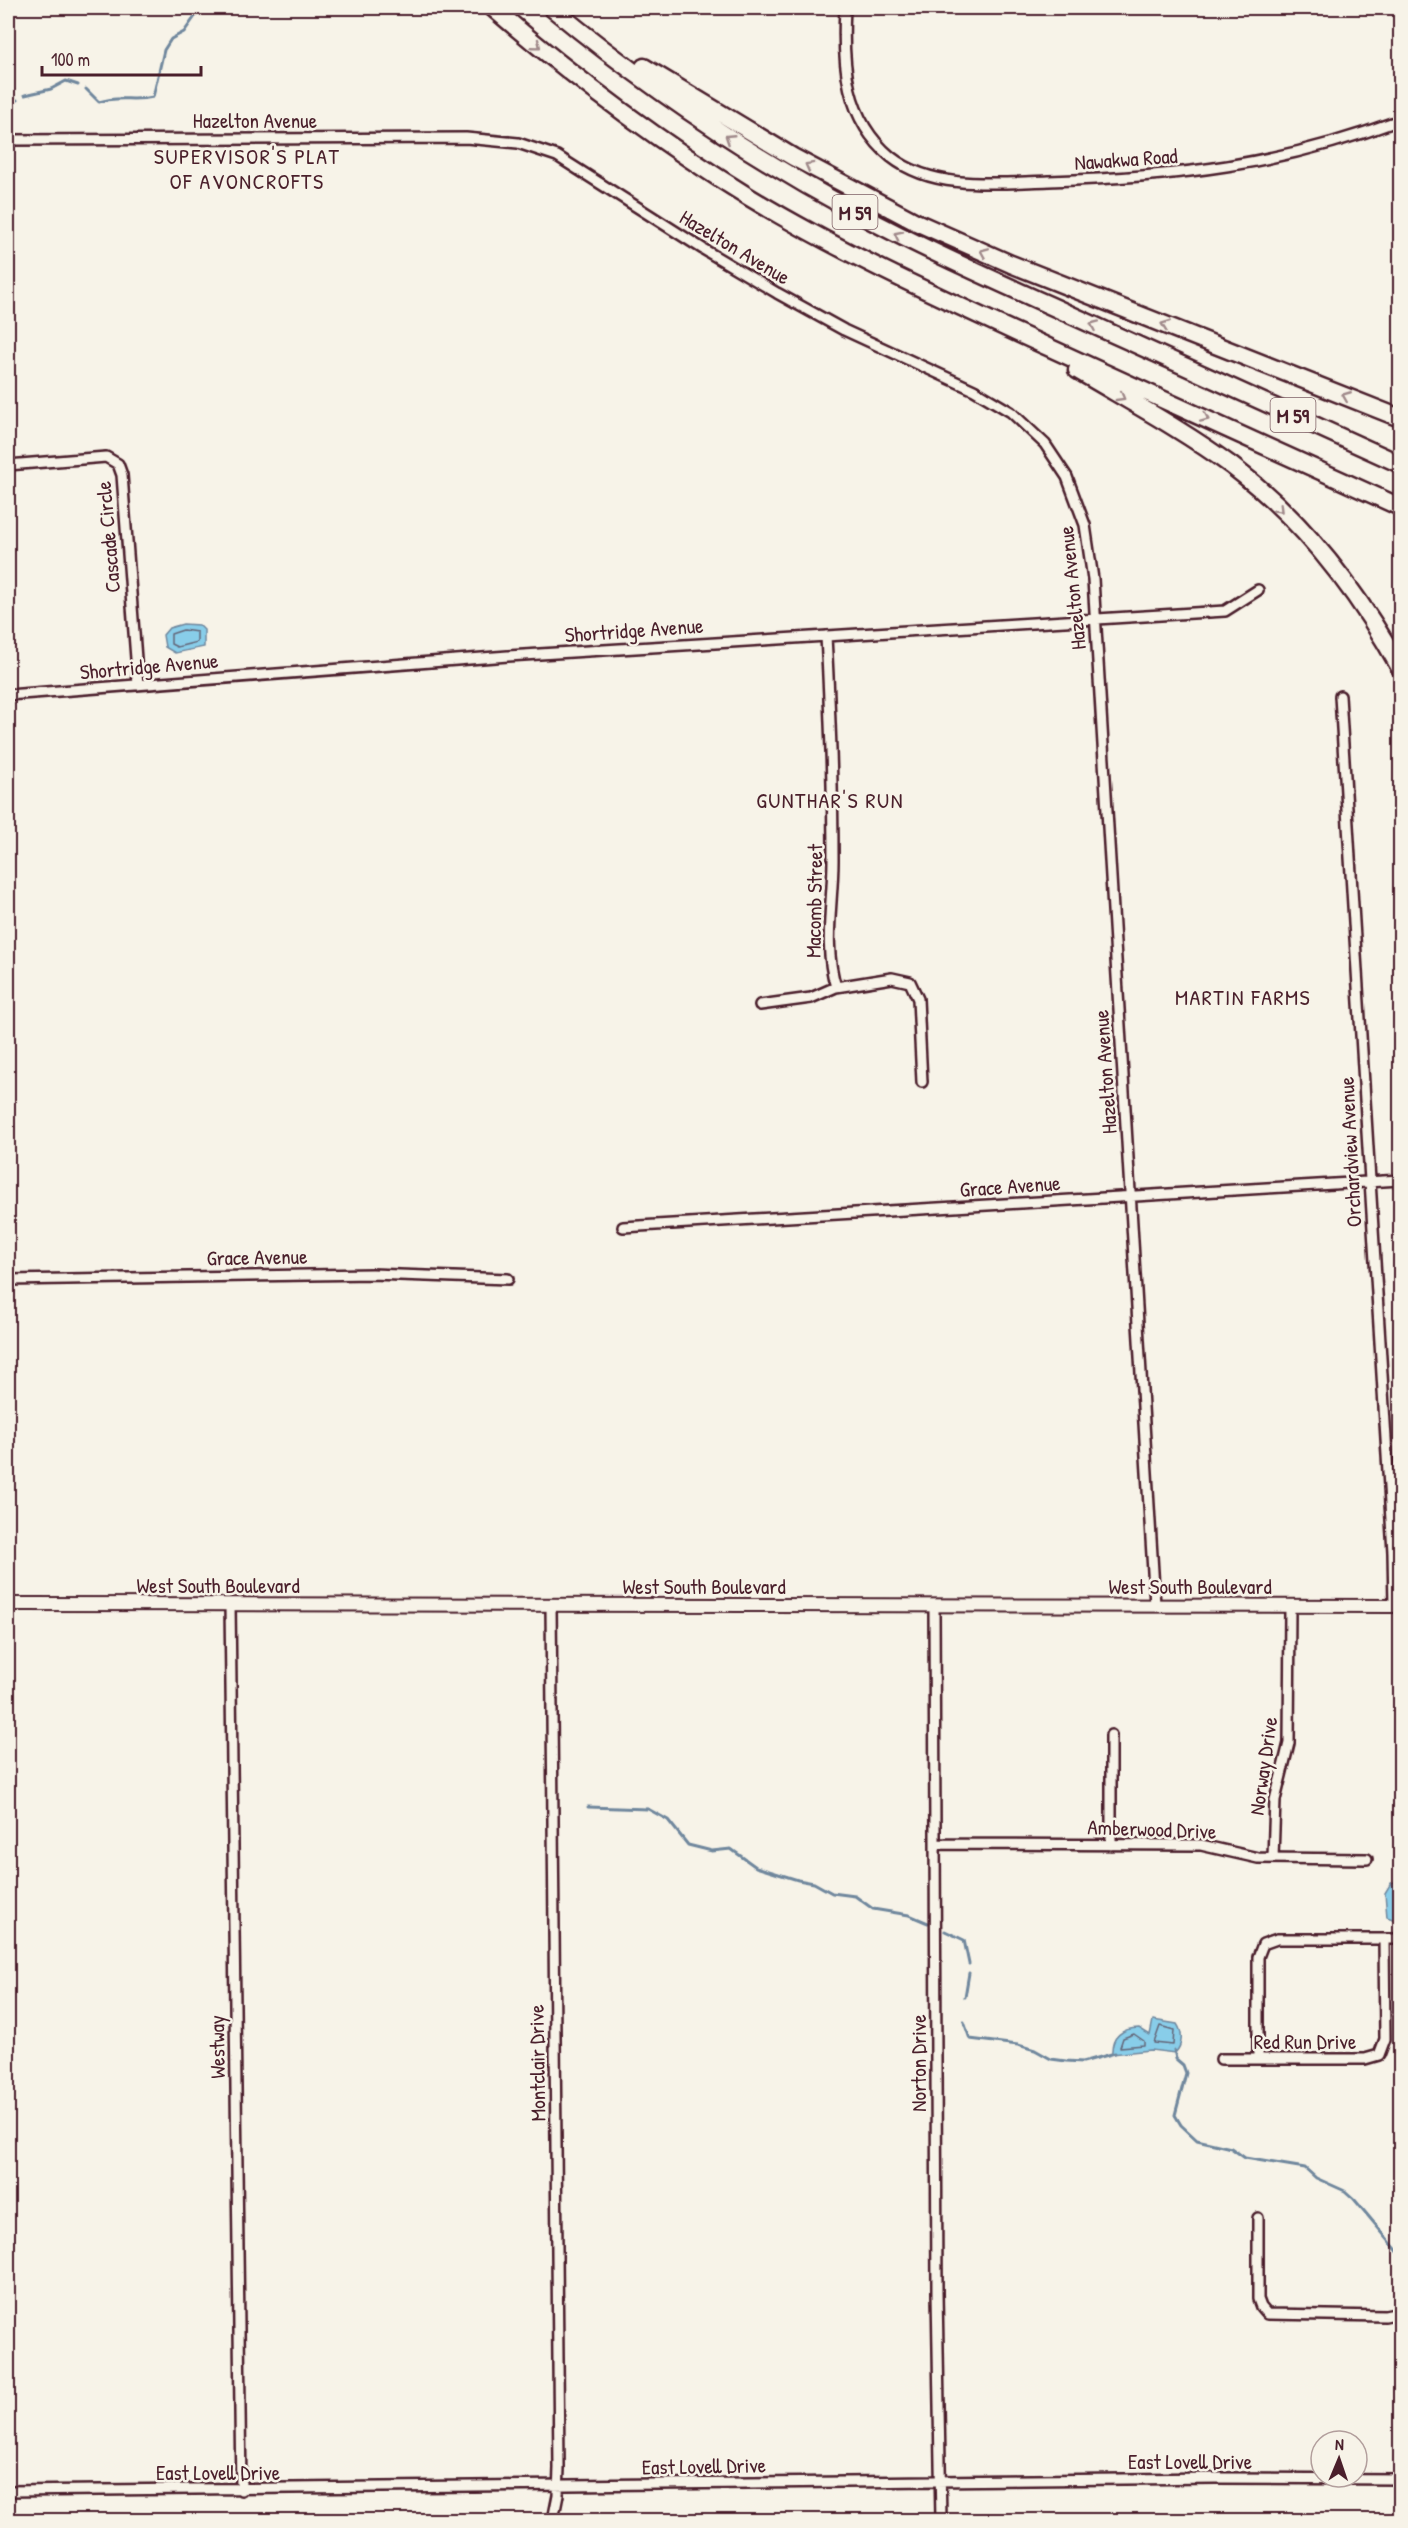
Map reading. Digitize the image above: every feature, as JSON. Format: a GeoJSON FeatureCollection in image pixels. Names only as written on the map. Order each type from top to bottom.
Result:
{"type":"FeatureCollection","features":[{"type":"Feature","properties":{"kind":"highway","name":"M 59"},"geometry":{"type":"LineString","coordinates":[[493,8],[603,97],[750,197],[863,260],[1401,507]]}},
{"type":"Feature","properties":{"kind":"highway","name":"M 59"},"geometry":{"type":"LineString","coordinates":[[552,8],[627,67],[700,119],[852,211],[949,259],[1401,464]]}},
{"type":"Feature","properties":{"kind":"highway"},"geometry":{"type":"LineString","coordinates":[[552,8],[700,102],[793,157],[916,222],[1011,264],[1401,418]]}},
{"type":"Feature","properties":{"kind":"highway"},"geometry":{"type":"LineString","coordinates":[[999,324],[1194,440],[1252,482],[1344,578],[1369,613],[1401,668]]}},
{"type":"Feature","properties":{"kind":"street","name":"Nawakwa Road"},"geometry":{"type":"LineString","coordinates":[[844,8],[844,46],[848,83],[854,108],[865,128],[893,158],[916,171],[951,180],[995,183],[1141,177],[1212,170],[1316,148],[1401,120]]}},
{"type":"Feature","properties":{"kind":"street","name":"Hazelton Avenue"},"geometry":{"type":"LineString","coordinates":[[8,140],[477,138],[525,145],[557,156],[703,249],[844,330],[974,390],[1021,420],[1058,461],[1075,492],[1088,540],[1095,619],[1155,1605]]}},
{"type":"Feature","properties":{"kind":"street","name":"Cascade Circle"},"geometry":{"type":"LineString","coordinates":[[8,465],[106,457],[115,461],[120,468],[138,685]]}},
{"type":"Feature","properties":{"kind":"street","name":"Shortridge Avenue"},"geometry":{"type":"LineString","coordinates":[[8,695],[507,656],[1225,611],[1258,590]]}},
{"type":"Feature","properties":{"kind":"street","name":"Macomb Street"},"geometry":{"type":"LineString","coordinates":[[826,636],[833,773],[833,894],[828,950],[836,987],[892,978],[910,982],[918,999],[922,1082]]}},
{"type":"Feature","properties":{"kind":"street","name":"Orchardview Avenue"},"geometry":{"type":"LineString","coordinates":[[1340,696],[1397,1606]]}},
{"type":"Feature","properties":{"kind":"street"},"geometry":{"type":"LineString","coordinates":[[760,1005],[805,999],[836,987]]}},
{"type":"Feature","properties":{"kind":"street","name":"Grace Avenue"},"geometry":{"type":"LineString","coordinates":[[623,1227],[1401,1180]]}},
{"type":"Feature","properties":{"kind":"street","name":"Grace Avenue"},"geometry":{"type":"LineString","coordinates":[[8,1280],[372,1274],[508,1279]]}},
{"type":"Feature","properties":{"kind":"street","name":"West South Boulevard"},"geometry":{"type":"LineString","coordinates":[[8,1604],[1397,1606]]}},
{"type":"Feature","properties":{"kind":"street","name":"Westway"},"geometry":{"type":"LineString","coordinates":[[230,1604],[241,2490]]}},
{"type":"Feature","properties":{"kind":"street","name":"Montclair Drive"},"geometry":{"type":"LineString","coordinates":[[551,1605],[559,2487],[553,2520]]}},
{"type":"Feature","properties":{"kind":"street","name":"Norton Drive"},"geometry":{"type":"LineString","coordinates":[[934,1605],[937,2347],[941,2520]]}},
{"type":"Feature","properties":{"kind":"street","name":"Norway Drive"},"geometry":{"type":"LineString","coordinates":[[1273,1858],[1275,1800],[1289,1743],[1290,1607]]}},
{"type":"Feature","properties":{"kind":"street"},"geometry":{"type":"LineString","coordinates":[[1111,1735],[1111,1845]]}},
{"type":"Feature","properties":{"kind":"street","name":"Amberwood Drive"},"geometry":{"type":"LineString","coordinates":[[935,1844],[1207,1845],[1246,1856],[1368,1859]]}},
{"type":"Feature","properties":{"kind":"street"},"geometry":{"type":"LineString","coordinates":[[1258,2059],[1258,1957],[1263,1944],[1277,1939],[1401,1940]]}},
{"type":"Feature","properties":{"kind":"street","name":"Red Run Drive"},"geometry":{"type":"LineString","coordinates":[[1221,2059],[1365,2059],[1379,2055],[1385,2039],[1384,1940]]}},
{"type":"Feature","properties":{"kind":"street"},"geometry":{"type":"LineString","coordinates":[[1258,2218],[1258,2299],[1267,2314],[1384,2316],[1401,2313]]}},
{"type":"Feature","properties":{"kind":"street","name":"East Lovell Drive"},"geometry":{"type":"LineString","coordinates":[[8,2491],[1401,2479]]}},
{"type":"Feature","properties":{"kind":"water"},"geometry":{"type":"Polygon","coordinates":[[[183,624],[199,625],[204,630],[204,647],[175,653],[165,647],[163,635],[169,628],[183,624]]]}},
{"type":"Feature","properties":{"kind":"water"},"geometry":{"type":"Polygon","coordinates":[[[1400,1880],[1400,1921],[1398,1921],[1387,1917],[1385,1893],[1391,1883],[1400,1880]]]}},
{"type":"Feature","properties":{"kind":"water"},"geometry":{"type":"Polygon","coordinates":[[[1153,2020],[1177,2024],[1181,2039],[1180,2046],[1175,2053],[1151,2050],[1112,2054],[1113,2043],[1119,2035],[1127,2030],[1139,2028],[1150,2035],[1153,2020]]]}},
{"type":"Feature","properties":{"kind":"waterway"},"geometry":{"type":"LineString","coordinates":[[86,89],[99,102],[153,97],[164,50],[171,39],[184,32],[201,8]]}},
{"type":"Feature","properties":{"kind":"waterway"},"geometry":{"type":"LineString","coordinates":[[25,95],[51,89],[66,81],[78,85]]}},
{"type":"Feature","properties":{"kind":"waterway"},"geometry":{"type":"LineString","coordinates":[[8,104],[17,100]]}},
{"type":"Feature","properties":{"kind":"waterway"},"geometry":{"type":"LineString","coordinates":[[588,1807],[648,1809],[668,1820],[688,1845],[712,1851],[731,1849],[756,1867],[814,1883],[832,1893],[855,1896],[873,1909],[909,1915],[928,1923]]}},
{"type":"Feature","properties":{"kind":"waterway"},"geometry":{"type":"LineString","coordinates":[[945,1931],[964,1940],[969,1964]]}},
{"type":"Feature","properties":{"kind":"waterway"},"geometry":{"type":"LineString","coordinates":[[965,1997],[969,1973]]}},
{"type":"Feature","properties":{"kind":"waterway"},"geometry":{"type":"LineString","coordinates":[[964,2022],[970,2039],[1018,2045],[1035,2050],[1051,2059],[1083,2062],[1115,2053]]}},
{"type":"Feature","properties":{"kind":"waterway"},"geometry":{"type":"LineString","coordinates":[[1174,2050],[1176,2059],[1183,2065],[1186,2073],[1175,2115],[1181,2125],[1197,2140],[1231,2148],[1245,2158],[1305,2168],[1316,2178],[1345,2191],[1354,2199],[1400,2254]]}},
{"type":"Feature","properties":{"kind":"district","name":"SUPERVISOR'S PLAT OF AVONCROFTS"},"geometry":{"type":"Point","coordinates":[247,168]}},
{"type":"Feature","properties":{"kind":"district","name":"GUNTHAR'S RUN"},"geometry":{"type":"Point","coordinates":[830,800]}},
{"type":"Feature","properties":{"kind":"district","name":"MARTIN FARMS"},"geometry":{"type":"Point","coordinates":[1243,997]}}]}
